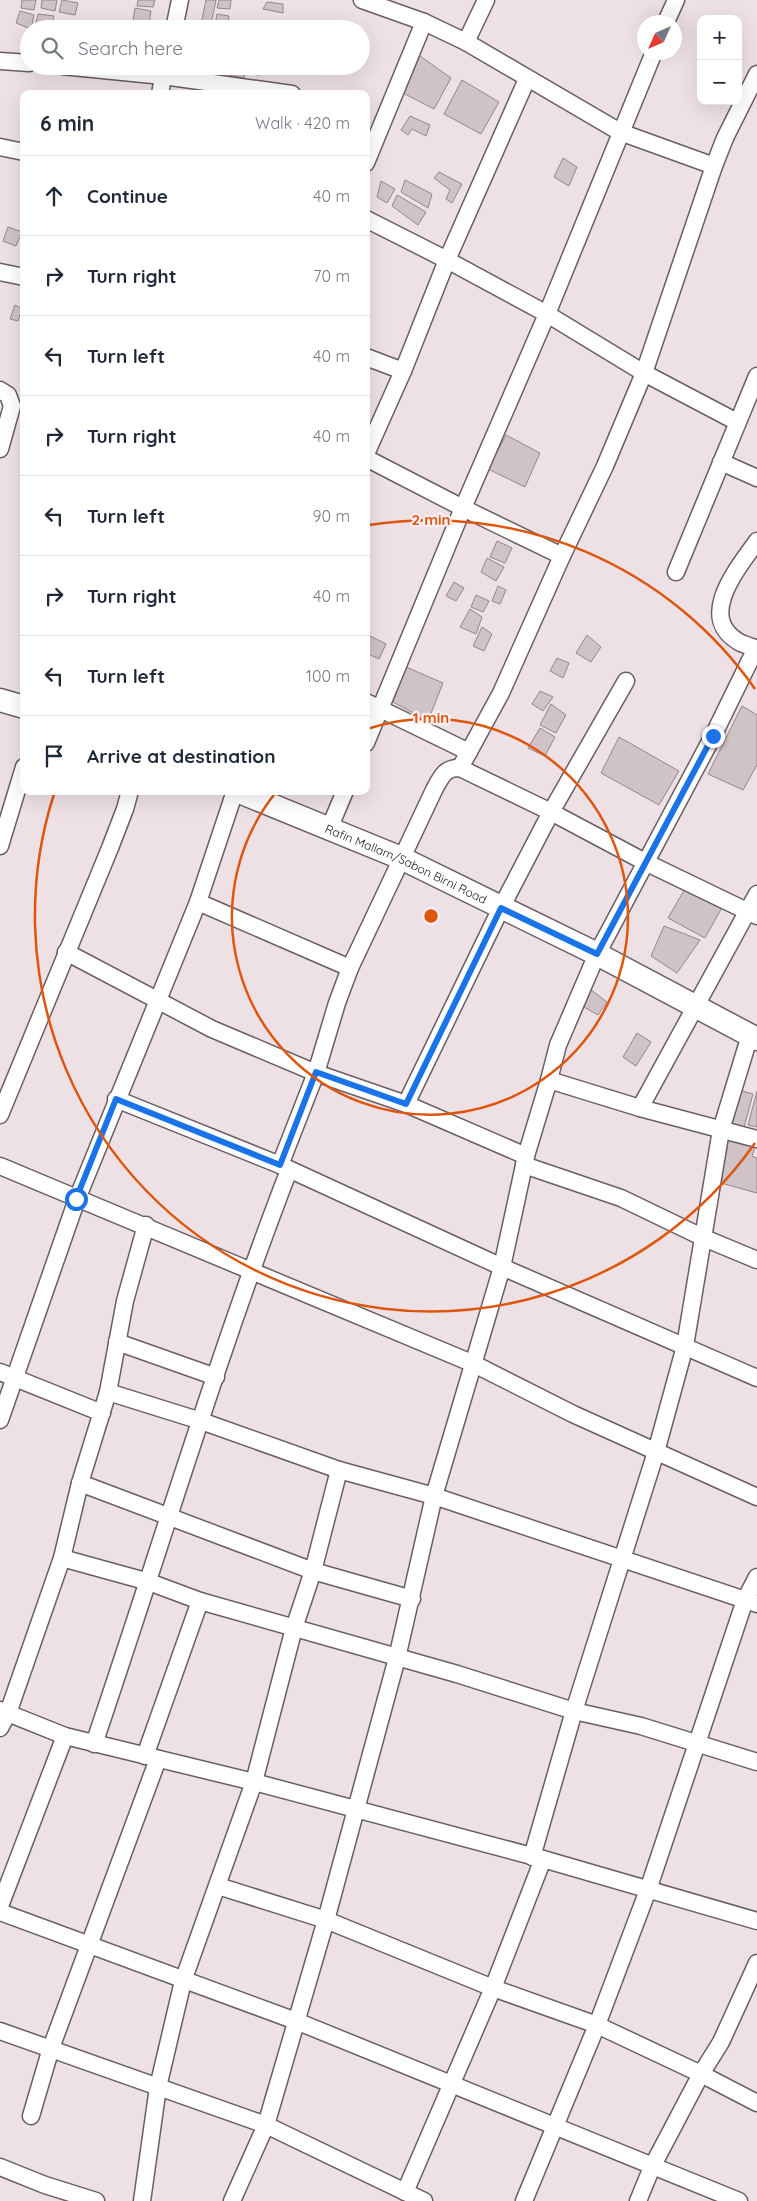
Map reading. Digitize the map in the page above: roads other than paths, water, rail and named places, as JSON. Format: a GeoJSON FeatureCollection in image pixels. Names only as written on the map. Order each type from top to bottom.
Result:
{"type":"FeatureCollection","features":[{"type":"Feature","properties":{"kind":"street"},"geometry":{"type":"LineString","coordinates":[[176,20],[180,0]]}},
{"type":"Feature","properties":{"kind":"street"},"geometry":{"type":"LineString","coordinates":[[362,0],[424,22],[466,42],[620,132],[714,166]]}},
{"type":"Feature","properties":{"kind":"street"},"geometry":{"type":"LineString","coordinates":[[466,42],[486,0]]}},
{"type":"Feature","properties":{"kind":"street"},"geometry":{"type":"LineString","coordinates":[[669,15],[676,0]]}},
{"type":"Feature","properties":{"kind":"street"},"geometry":{"type":"LineString","coordinates":[[370,153],[424,22]]}},
{"type":"Feature","properties":{"kind":"street"},"geometry":{"type":"LineString","coordinates":[[0,60],[20,62]]}},
{"type":"Feature","properties":{"kind":"street"},"geometry":{"type":"LineString","coordinates":[[370,724],[374,706],[547,314],[651,60]]}},
{"type":"Feature","properties":{"kind":"street"},"geometry":{"type":"LineString","coordinates":[[460,768],[501,693],[562,556],[605,466],[644,373],[714,166],[725,138],[757,74]]}},
{"type":"Feature","properties":{"kind":"street"},"geometry":{"type":"LineString","coordinates":[[161,90],[163,75]]}},
{"type":"Feature","properties":{"kind":"street"},"geometry":{"type":"LineString","coordinates":[[186,75],[270,90]]}},
{"type":"Feature","properties":{"kind":"street"},"geometry":{"type":"LineString","coordinates":[[370,445],[404,371],[447,260],[527,79]]}},
{"type":"Feature","properties":{"kind":"street"},"geometry":{"type":"LineString","coordinates":[[0,147],[20,151]]}},
{"type":"Feature","properties":{"kind":"street"},"geometry":{"type":"LineString","coordinates":[[370,221],[547,314],[644,373],[737,422]]}},
{"type":"Feature","properties":{"kind":"street"},"geometry":{"type":"LineString","coordinates":[[0,272],[20,276]]}},
{"type":"Feature","properties":{"kind":"street"},"geometry":{"type":"LineString","coordinates":[[370,358],[404,371]]}},
{"type":"Feature","properties":{"kind":"street"},"geometry":{"type":"LineString","coordinates":[[676,572],[737,422],[754,394],[757,376]]}},
{"type":"Feature","properties":{"kind":"street"},"geometry":{"type":"LineString","coordinates":[[0,390],[8,395],[12,406],[0,449]]}},
{"type":"Feature","properties":{"kind":"street"},"geometry":{"type":"LineString","coordinates":[[370,460],[562,556]]}},
{"type":"Feature","properties":{"kind":"street"},"geometry":{"type":"LineString","coordinates":[[721,462],[757,478]]}},
{"type":"Feature","properties":{"kind":"street"},"geometry":{"type":"LineString","coordinates":[[232,2201],[266,2125],[326,1920],[397,1658],[434,1496],[502,1267],[525,1160],[558,1046],[597,954],[713,736],[756,649],[739,642],[726,631],[719,615],[723,594],[757,541]]}},
{"type":"Feature","properties":{"kind":"street"},"geometry":{"type":"LineString","coordinates":[[406,1104],[501,908],[551,812],[626,681]]}},
{"type":"Feature","properties":{"kind":"street"},"geometry":{"type":"LineString","coordinates":[[0,700],[20,707]]}},
{"type":"Feature","properties":{"kind":"street"},"geometry":{"type":"LineString","coordinates":[[374,706],[469,752]]}},
{"type":"Feature","properties":{"kind":"street"},"geometry":{"type":"LineString","coordinates":[[94,1744],[149,1582],[337,1003],[350,968],[401,858],[444,773],[451,768],[460,768],[551,812],[645,862],[753,914]]}},
{"type":"Feature","properties":{"kind":"street"},"geometry":{"type":"LineString","coordinates":[[1,841],[20,780]]}},
{"type":"Feature","properties":{"kind":"street"},"geometry":{"type":"LineString","coordinates":[[0,1114],[116,832],[129,795]]}},
{"type":"Feature","properties":{"kind":"street"},"geometry":{"type":"LineString","coordinates":[[0,1420],[7,1375],[116,1099],[159,1001],[198,902],[235,795]]}},
{"type":"Feature","properties":{"kind":"street","name":"Rafin Mallam/Sabon Birni Road"},"geometry":{"type":"LineString","coordinates":[[246,795],[401,858],[597,954],[753,1037]]}},
{"type":"Feature","properties":{"kind":"street"},"geometry":{"type":"LineString","coordinates":[[329,829],[343,795]]}},
{"type":"Feature","properties":{"kind":"street"},"geometry":{"type":"LineString","coordinates":[[640,1108],[696,1006],[753,914],[757,894]]}},
{"type":"Feature","properties":{"kind":"street"},"geometry":{"type":"LineString","coordinates":[[198,902],[350,968]]}},
{"type":"Feature","properties":{"kind":"street"},"geometry":{"type":"LineString","coordinates":[[66,952],[212,1029],[316,1072],[406,1104],[525,1160],[621,1198],[704,1238],[757,1260]]}},
{"type":"Feature","properties":{"kind":"street"},"geometry":{"type":"LineString","coordinates":[[0,2031],[266,2125],[416,2198],[451,2085],[493,1988],[538,1858],[574,1711],[656,1452],[685,1346],[720,1130],[753,1037]]}},
{"type":"Feature","properties":{"kind":"street"},"geometry":{"type":"LineString","coordinates":[[549,1080],[640,1108],[757,1138]]}},
{"type":"Feature","properties":{"kind":"street"},"geometry":{"type":"LineString","coordinates":[[116,1099],[284,1168],[502,1267],[757,1378]]}},
{"type":"Feature","properties":{"kind":"street"},"geometry":{"type":"LineString","coordinates":[[0,1166],[76,1199],[146,1225],[474,1364],[573,1414],[757,1497]]}},
{"type":"Feature","properties":{"kind":"street"},"geometry":{"type":"LineString","coordinates":[[146,1225],[125,1301],[108,1392],[80,1483],[62,1558],[3,1717],[94,1744],[254,1782],[538,1858],[757,1922]]}},
{"type":"Feature","properties":{"kind":"street"},"geometry":{"type":"LineString","coordinates":[[117,1342],[216,1377]]}},
{"type":"Feature","properties":{"kind":"street"},"geometry":{"type":"LineString","coordinates":[[7,1375],[102,1413]]}},
{"type":"Feature","properties":{"kind":"street"},"geometry":{"type":"LineString","coordinates":[[108,1392],[339,1470],[434,1496],[751,1602]]}},
{"type":"Feature","properties":{"kind":"street"},"geometry":{"type":"LineString","coordinates":[[142,2201],[158,2086],[183,1981],[254,1782],[294,1628],[313,1571],[339,1470]]}},
{"type":"Feature","properties":{"kind":"street"},"geometry":{"type":"LineString","coordinates":[[80,1483],[313,1571],[412,1599]]}},
{"type":"Feature","properties":{"kind":"street"},"geometry":{"type":"LineString","coordinates":[[62,1558],[149,1582],[200,1601],[457,1674],[574,1711],[641,1726],[757,1762]]}},
{"type":"Feature","properties":{"kind":"street"},"geometry":{"type":"LineString","coordinates":[[524,2201],[597,2025],[648,1890],[696,1743],[751,1602],[757,1577]]}},
{"type":"Feature","properties":{"kind":"street"},"geometry":{"type":"LineString","coordinates":[[31,2116],[51,2048],[151,1758],[200,1601]]}},
{"type":"Feature","properties":{"kind":"street"},"geometry":{"type":"LineString","coordinates":[[0,1906],[65,1736]]}},
{"type":"Feature","properties":{"kind":"street"},"geometry":{"type":"LineString","coordinates":[[218,1886],[326,1920],[493,1988],[597,2025],[757,2103]]}},
{"type":"Feature","properties":{"kind":"street"},"geometry":{"type":"LineString","coordinates":[[0,1912],[183,1981],[296,2021],[739,2201]]}},
{"type":"Feature","properties":{"kind":"street"},"geometry":{"type":"LineString","coordinates":[[638,2201],[652,2167],[700,2074],[721,2042],[757,1964]]}},
{"type":"Feature","properties":{"kind":"street"},"geometry":{"type":"LineString","coordinates":[[0,2167],[45,2185],[96,2201]]}}]}
